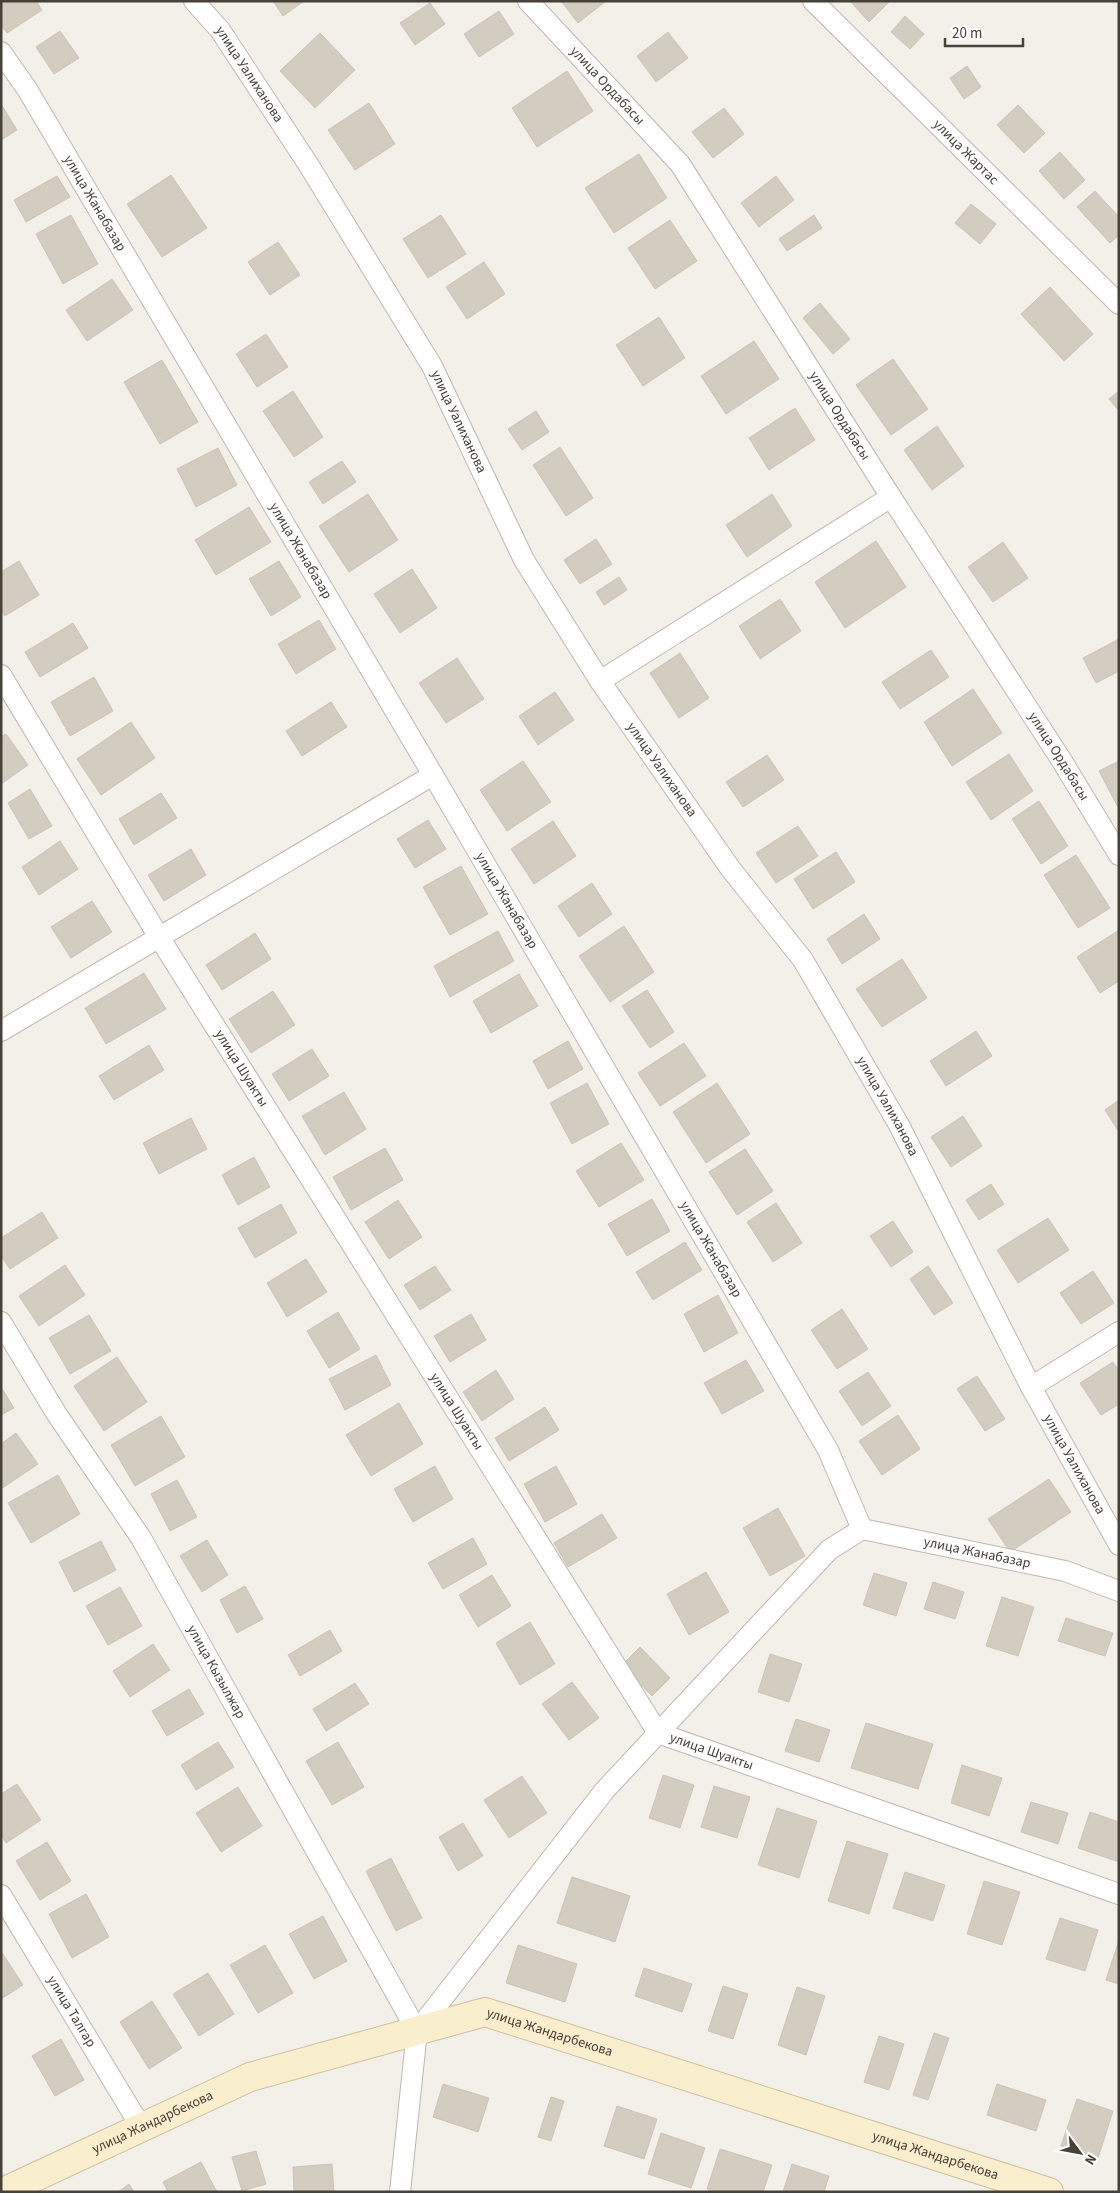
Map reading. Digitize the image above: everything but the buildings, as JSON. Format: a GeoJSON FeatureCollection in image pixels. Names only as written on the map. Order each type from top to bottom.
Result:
{"type":"FeatureCollection","features":[{"type":"Feature","properties":{"kind":"street","name":"улица Уалиханова"},"geometry":{"type":"LineString","coordinates":[[194,1],[220,30],[308,164],[432,366],[524,560],[600,681],[730,868],[802,960],[899,1125],[1031,1386],[1119,1545]]}},
{"type":"Feature","properties":{"kind":"street","name":"улица Ордабасы"},"geometry":{"type":"LineString","coordinates":[[528,1],[680,164],[1062,761],[1119,855]]}},
{"type":"Feature","properties":{"kind":"street","name":"улица Жартас"},"geometry":{"type":"LineString","coordinates":[[813,1],[1119,304]]}},
{"type":"Feature","properties":{"kind":"street","name":"улица Жанабазар"},"geometry":{"type":"LineString","coordinates":[[1,52],[28,88],[823,1442],[862,1528],[1065,1571],[1119,1591]]}},
{"type":"Feature","properties":{"kind":"street"},"geometry":{"type":"LineString","coordinates":[[600,681],[891,496]]}},
{"type":"Feature","properties":{"kind":"street","name":"улица Шуакты"},"geometry":{"type":"LineString","coordinates":[[1,675],[159,937],[658,1733],[1119,1894]]}},
{"type":"Feature","properties":{"kind":"street"},"geometry":{"type":"LineString","coordinates":[[1,1031],[433,775]]}},
{"type":"Feature","properties":{"kind":"street","name":"улица Кызылжар"},"geometry":{"type":"LineString","coordinates":[[1,1322],[56,1414],[141,1538],[417,2031]]}},
{"type":"Feature","properties":{"kind":"street"},"geometry":{"type":"LineString","coordinates":[[1031,1386],[1119,1332]]}},
{"type":"Feature","properties":{"kind":"street"},"geometry":{"type":"LineString","coordinates":[[400,2192],[417,2031],[605,1790],[829,1550],[862,1528]]}},
{"type":"Feature","properties":{"kind":"street","name":"улица Талгар"},"geometry":{"type":"LineString","coordinates":[[1,1895],[141,2127]]}},
{"type":"Feature","properties":{"kind":"street","name":"улица Жандарбекова"},"geometry":{"type":"LineString","coordinates":[[3,2192],[250,2077],[485,2012],[1050,2192]]}}]}
